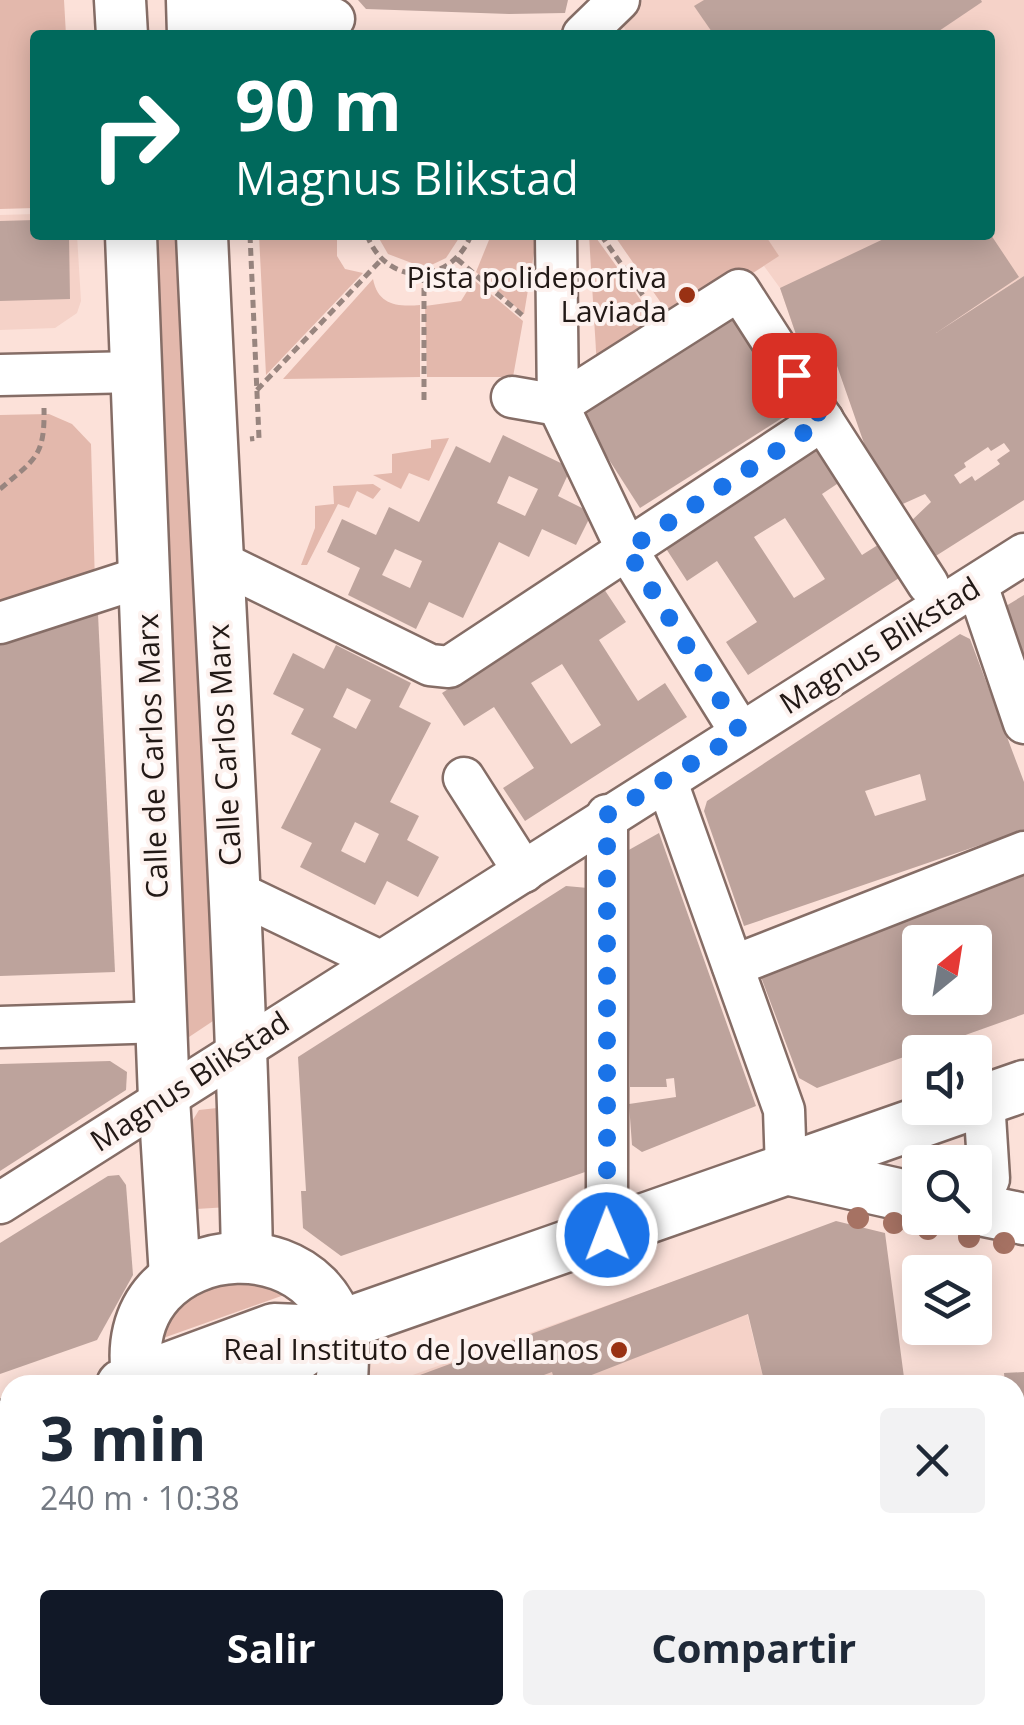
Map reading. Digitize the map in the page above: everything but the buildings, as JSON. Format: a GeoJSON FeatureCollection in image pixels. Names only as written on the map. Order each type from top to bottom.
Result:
{"type":"FeatureCollection","features":[{"type":"Feature","properties":{"kind":"main road"},"geometry":{"type":"LineString","coordinates":[[120,0],[122,30]]}},
{"type":"Feature","properties":{"kind":"main road","name":"Calle de Carlos Marx"},"geometry":{"type":"LineString","coordinates":[[131,240],[164,1098],[175,1277]]}},
{"type":"Feature","properties":{"kind":"main road","name":"Calle Carlos Marx"},"geometry":{"type":"LineString","coordinates":[[202,240],[232,890],[242,1014],[247,1256]]}},
{"type":"Feature","properties":{"kind":"main road"},"geometry":{"type":"LineString","coordinates":[[154,1375],[274,1330],[332,1328],[607,1235],[912,1125]]}},
{"type":"Feature","properties":{"kind":"main road"},"geometry":{"type":"LineString","coordinates":[[786,1169],[902,1195]]}},
{"type":"Feature","properties":{"kind":"main road"},"geometry":{"type":"LineString","coordinates":[[992,1213],[1024,1220]]}},
{"type":"Feature","properties":{"kind":"main road"},"geometry":{"type":"LineString","coordinates":[[134,1375],[138,1331],[150,1305],[175,1277],[195,1265],[247,1256],[273,1260],[309,1280],[326,1300],[332,1328],[345,1357],[342,1375]]}},
{"type":"Feature","properties":{"kind":"main road"},"geometry":{"type":"LineString","coordinates":[[255,1375],[288,1362],[332,1328]]}},
{"type":"Feature","properties":{"kind":"street"},"geometry":{"type":"LineString","coordinates":[[587,30],[618,0]]}},
{"type":"Feature","properties":{"kind":"street"},"geometry":{"type":"LineString","coordinates":[[193,15],[339,18]]}},
{"type":"Feature","properties":{"kind":"street"},"geometry":{"type":"LineString","coordinates":[[556,240],[558,405],[627,550],[741,733]]}},
{"type":"Feature","properties":{"kind":"street"},"geometry":{"type":"LineString","coordinates":[[512,397],[558,405],[738,290],[928,584]]}},
{"type":"Feature","properties":{"kind":"street"},"geometry":{"type":"LineString","coordinates":[[0,375],[137,372]]}},
{"type":"Feature","properties":{"kind":"street"},"geometry":{"type":"LineString","coordinates":[[216,560],[430,665],[449,666],[823,420]]}},
{"type":"Feature","properties":{"kind":"street","name":"Magnus Blikstad"},"geometry":{"type":"LineString","coordinates":[[0,1203],[1024,554]]}},
{"type":"Feature","properties":{"kind":"street"},"geometry":{"type":"LineString","coordinates":[[0,623],[145,576]]}},
{"type":"Feature","properties":{"kind":"street"},"geometry":{"type":"LineString","coordinates":[[977,585],[1024,723]]}},
{"type":"Feature","properties":{"kind":"street"},"geometry":{"type":"LineString","coordinates":[[464,778],[524,872]]}},
{"type":"Feature","properties":{"kind":"street"},"geometry":{"type":"LineString","coordinates":[[667,782],[784,1110],[786,1169]]}},
{"type":"Feature","properties":{"kind":"street"},"geometry":{"type":"LineString","coordinates":[[607,815],[607,1235]]}},
{"type":"Feature","properties":{"kind":"street"},"geometry":{"type":"LineString","coordinates":[[733,966],[1024,852]]}},
{"type":"Feature","properties":{"kind":"street"},"geometry":{"type":"LineString","coordinates":[[232,890],[380,961]]}},
{"type":"Feature","properties":{"kind":"street"},"geometry":{"type":"LineString","coordinates":[[0,1026],[164,1022]]}},
{"type":"Feature","properties":{"kind":"path"},"geometry":{"type":"LineString","coordinates":[[211,440],[259,438],[250,240]]}},
{"type":"Feature","properties":{"kind":"path"},"geometry":{"type":"LineString","coordinates":[[369,240],[380,260],[403,273],[424,274],[445,268],[457,259],[468,240]]}},
{"type":"Feature","properties":{"kind":"path"},"geometry":{"type":"LineString","coordinates":[[604,240],[670,334]]}},
{"type":"Feature","properties":{"kind":"path"},"geometry":{"type":"LineString","coordinates":[[457,259],[556,345]]}},
{"type":"Feature","properties":{"kind":"path"},"geometry":{"type":"LineString","coordinates":[[257,390],[380,260]]}},
{"type":"Feature","properties":{"kind":"path"},"geometry":{"type":"LineString","coordinates":[[424,274],[424,402]]}},
{"type":"Feature","properties":{"kind":"path"},"geometry":{"type":"LineString","coordinates":[[0,489],[33,463],[45,443],[44,408]]}},
{"type":"Feature","properties":{"kind":"shaded area"},"geometry":{"type":"Polygon","coordinates":[[[0,0],[64,0],[66,30],[30,30],[30,208],[0,209],[0,0]]]}},
{"type":"Feature","properties":{"kind":"shaded area"},"geometry":{"type":"Polygon","coordinates":[[[643,0],[1024,0],[1024,276],[846,391],[835,360],[810,375],[780,288],[764,266],[675,323],[617,240],[995,240],[995,30],[626,30],[617,17],[643,0]]]}},
{"type":"Feature","properties":{"kind":"shaded area"},"geometry":{"type":"Polygon","coordinates":[[[30,214],[30,240],[77,240],[81,301],[77,313],[55,328],[0,330],[0,215],[30,214]]]}},
{"type":"Feature","properties":{"kind":"shaded area"},"geometry":{"type":"Polygon","coordinates":[[[151,240],[184,240],[219,1017],[189,1037],[151,240]]]}},
{"type":"Feature","properties":{"kind":"shaded area"},"geometry":{"type":"Polygon","coordinates":[[[259,240],[337,240],[337,256],[345,269],[363,273],[266,375],[259,240]]]}},
{"type":"Feature","properties":{"kind":"shaded area"},"geometry":{"type":"Polygon","coordinates":[[[380,240],[458,240],[446,258],[425,268],[388,254],[380,240]]]}},
{"type":"Feature","properties":{"kind":"shaded area"},"geometry":{"type":"Polygon","coordinates":[[[489,240],[536,240],[524,314],[476,272],[489,240]]]}},
{"type":"Feature","properties":{"kind":"shaded area"},"geometry":{"type":"Polygon","coordinates":[[[589,240],[598,240],[658,324],[597,367],[589,240]]]}},
{"type":"Feature","properties":{"kind":"shaded area","name":"Pista polideportiva Laviada"},"geometry":{"type":"Polygon","coordinates":[[[617,240],[768,240],[779,256],[675,323],[617,240]]]}},
{"type":"Feature","properties":{"kind":"shaded area"},"geometry":{"type":"Polygon","coordinates":[[[373,279],[384,299],[420,305],[420,377],[283,379],[373,279]]]}},
{"type":"Feature","properties":{"kind":"shaded area"},"geometry":{"type":"Polygon","coordinates":[[[474,280],[523,321],[513,377],[427,377],[425,306],[461,301],[474,280]]]}},
{"type":"Feature","properties":{"kind":"shaded area"},"geometry":{"type":"Polygon","coordinates":[[[49,414],[72,424],[91,444],[95,584],[0,605],[0,415],[49,414]]]}},
{"type":"Feature","properties":{"kind":"shaded area"},"geometry":{"type":"Polygon","coordinates":[[[449,438],[429,481],[409,473],[401,489],[373,475],[392,473],[392,454],[431,448],[431,440],[449,438]]]}},
{"type":"Feature","properties":{"kind":"shaded area"},"geometry":{"type":"Polygon","coordinates":[[[373,484],[381,489],[373,499],[357,491],[349,508],[338,504],[307,565],[301,565],[315,528],[315,506],[334,504],[333,486],[373,484]]]}},
{"type":"Feature","properties":{"kind":"shaded area"},"geometry":{"type":"Polygon","coordinates":[[[217,1108],[225,1122],[229,1207],[196,1209],[191,1123],[199,1110],[217,1108]]]}},
{"type":"Feature","properties":{"kind":"shaded area","name":"Real Instituto de Jovellanos"},"geometry":{"type":"Polygon","coordinates":[[[734,1260],[763,1375],[413,1375],[734,1260]]]}},
{"type":"Feature","properties":{"kind":"shaded area"},"geometry":{"type":"Polygon","coordinates":[[[235,1274],[287,1294],[152,1342],[179,1292],[235,1274]]]}},
{"type":"Feature","properties":{"kind":"place","name":"Pista polideportiva Laviada"},"geometry":{"type":"Point","coordinates":[687,295]}},
{"type":"Feature","properties":{"kind":"place","name":"Real Instituto de Jovellanos"},"geometry":{"type":"Point","coordinates":[619,1350]}},
{"type":"Feature","properties":{"kind":"route"},"geometry":{"type":"LineString","coordinates":[[607,1235],[607,815],[667,782],[741,733],[627,550],[823,420],[794,375]]}}]}
